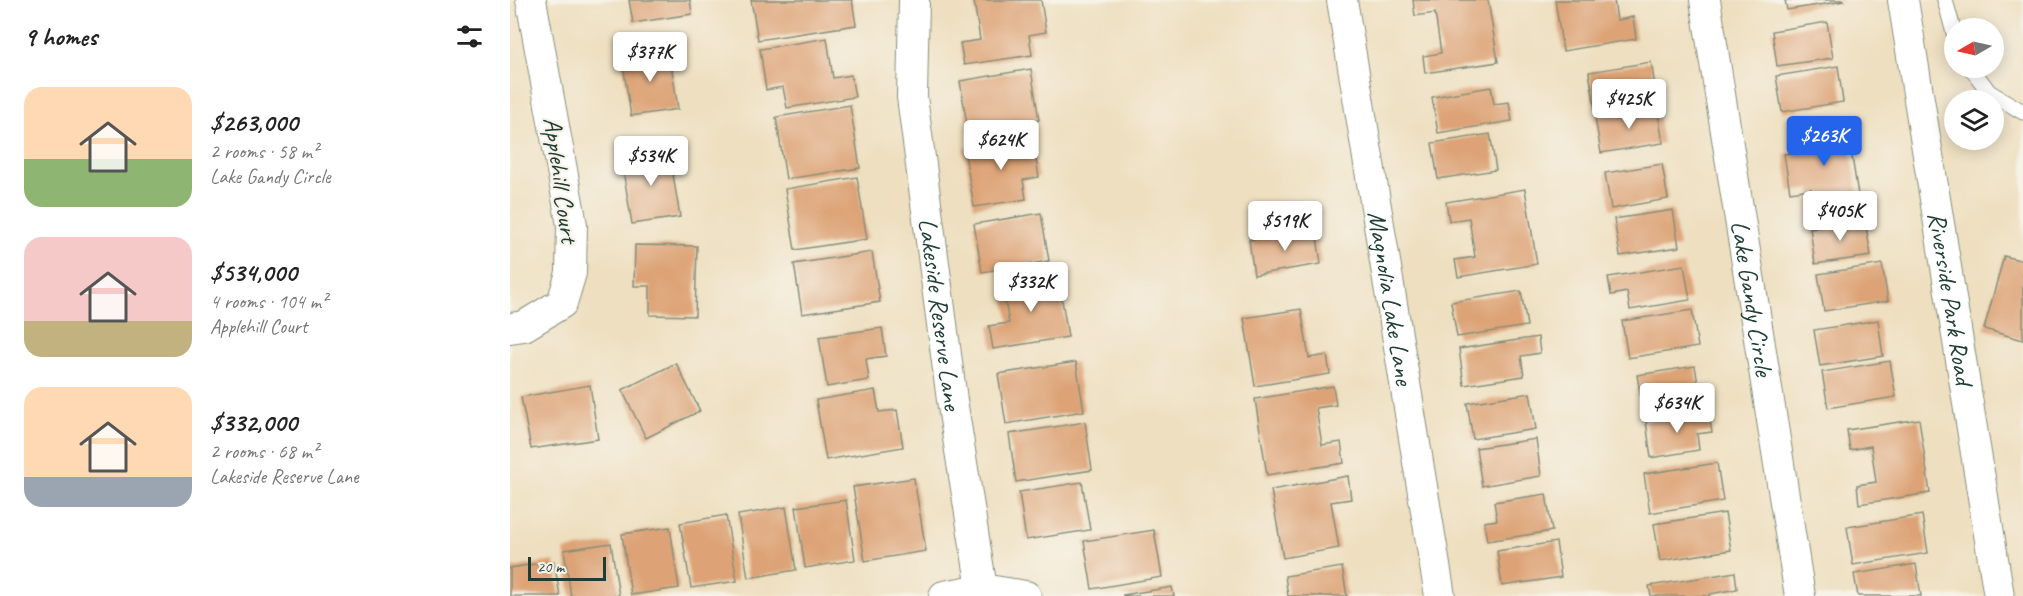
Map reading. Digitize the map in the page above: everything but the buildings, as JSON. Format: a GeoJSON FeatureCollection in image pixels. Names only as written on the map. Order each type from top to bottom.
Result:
{"type":"FeatureCollection","features":[{"type":"Feature","properties":{"kind":"street","name":"Applehill Court"},"geometry":{"type":"LineString","coordinates":[[510,328],[524,326],[562,303],[571,273],[572,225],[531,0]]}},
{"type":"Feature","properties":{"kind":"street","name":"Lakeside Reserve Lane"},"geometry":{"type":"LineString","coordinates":[[914,0],[912,97],[952,400],[982,589]]}},
{"type":"Feature","properties":{"kind":"street","name":"Magnolia Lake Lane"},"geometry":{"type":"LineString","coordinates":[[1342,0],[1440,596]]}},
{"type":"Feature","properties":{"kind":"street","name":"Lake Gandy Circle"},"geometry":{"type":"LineString","coordinates":[[1705,0],[1800,596]]}},
{"type":"Feature","properties":{"kind":"street","name":"Riverside Park Road"},"geometry":{"type":"LineString","coordinates":[[1903,0],[2000,596]]}},
{"type":"Feature","properties":{"kind":"street"},"geometry":{"type":"LineString","coordinates":[[944,596],[982,589],[1026,596]]}},
{"type":"Feature","properties":{"kind":"lane"},"geometry":{"type":"LineString","coordinates":[[1945,0],[1950,18]]}},
{"type":"Feature","properties":{"kind":"lane"},"geometry":{"type":"LineString","coordinates":[[1978,78],[1989,92],[2023,112]]}}]}
